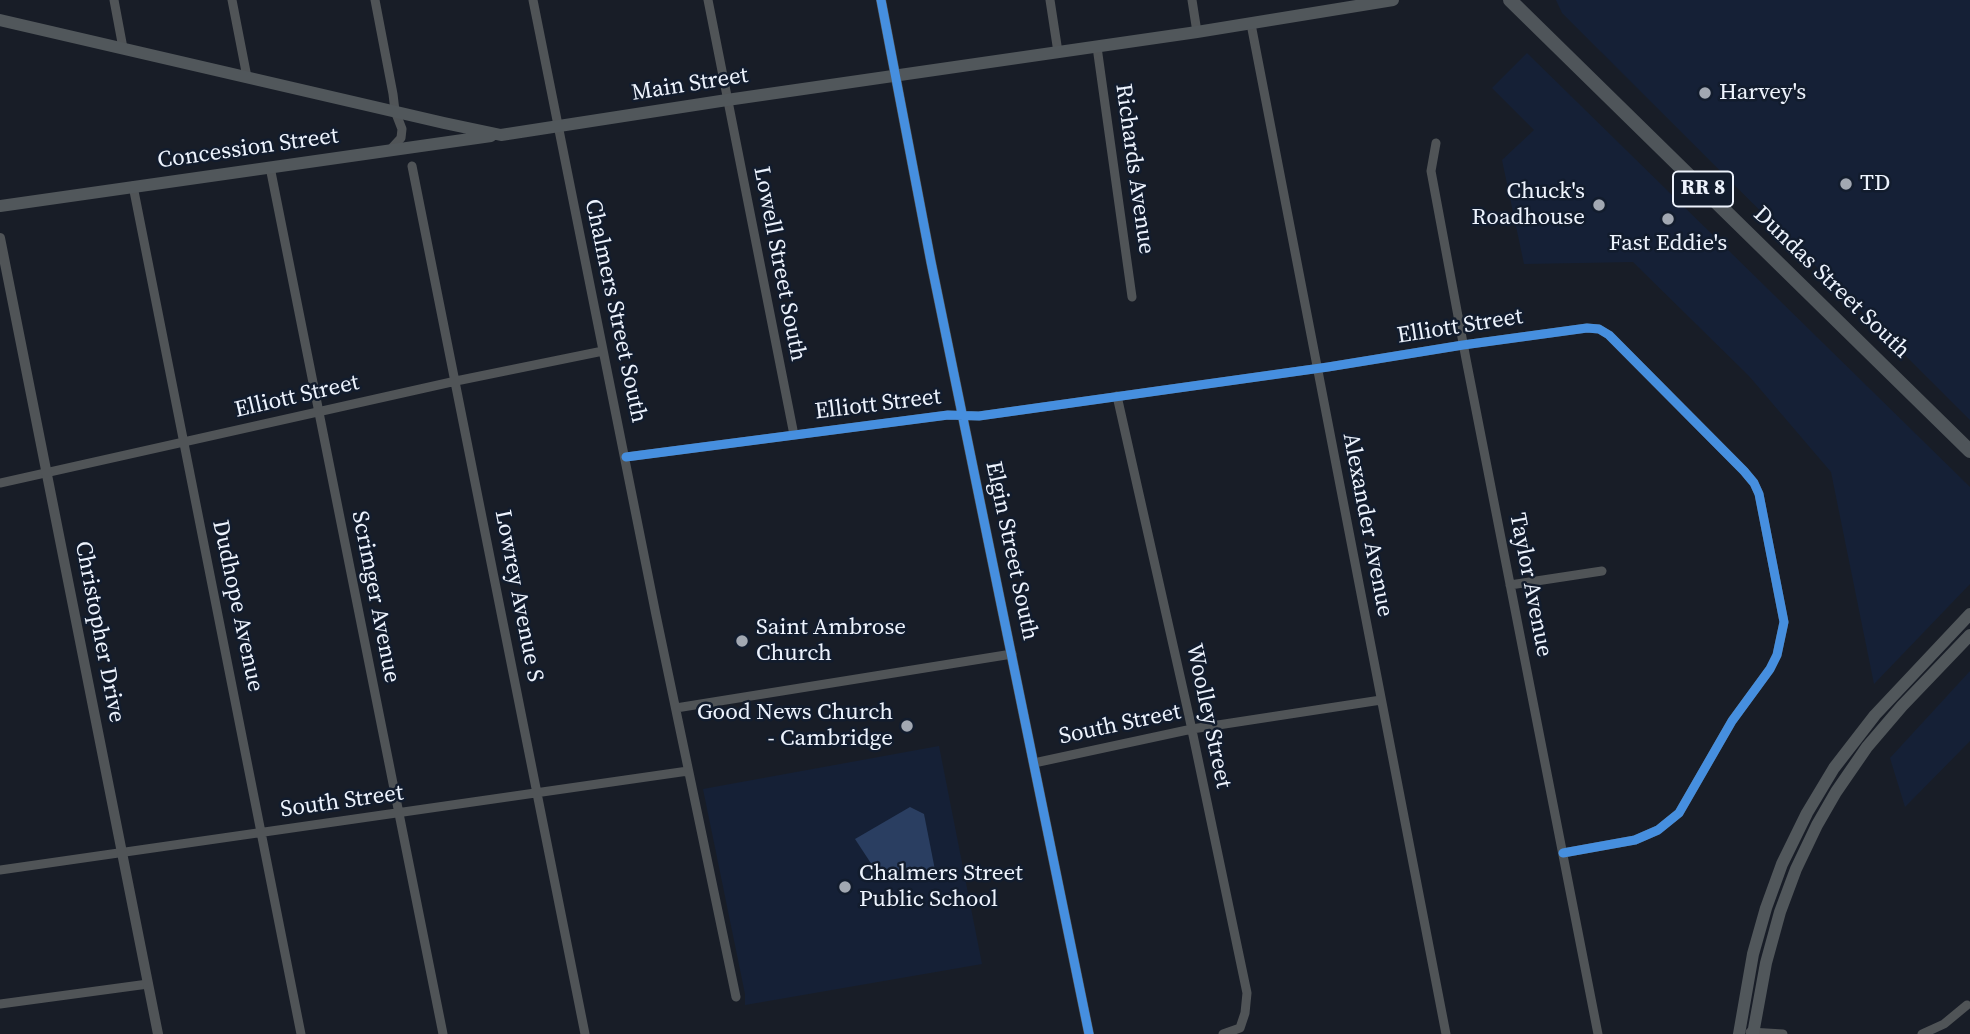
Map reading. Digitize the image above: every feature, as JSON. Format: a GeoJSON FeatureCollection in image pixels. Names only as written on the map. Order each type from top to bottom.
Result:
{"type":"FeatureCollection","features":[{"type":"Feature","properties":{"kind":"main road","name":"Main Street"},"geometry":{"type":"LineString","coordinates":[[0,20],[501,135],[1197,32],[1335,5],[1394,0]]}},
{"type":"Feature","properties":{"kind":"main road","name":"Dundas Street South"},"geometry":{"type":"LineString","coordinates":[[1510,0],[1970,451]]}},
{"type":"Feature","properties":{"kind":"main road","name":"Concession Street"},"geometry":{"type":"LineString","coordinates":[[0,206],[501,135]]}},
{"type":"Feature","properties":{"kind":"main road"},"geometry":{"type":"LineString","coordinates":[[1739,1032],[1753,954],[1766,908],[1782,864],[1807,813],[1834,768],[1875,715],[1970,614]]}},
{"type":"Feature","properties":{"kind":"main road"},"geometry":{"type":"LineString","coordinates":[[1754,1033],[1766,962],[1780,912],[1796,869],[1822,817],[1849,773],[1880,732],[1970,635]]}},
{"type":"Feature","properties":{"kind":"street"},"geometry":{"type":"LineString","coordinates":[[114,0],[122,48]]}},
{"type":"Feature","properties":{"kind":"street"},"geometry":{"type":"LineString","coordinates":[[232,0],[247,77]]}},
{"type":"Feature","properties":{"kind":"street"},"geometry":{"type":"LineString","coordinates":[[375,0],[395,111],[402,129],[401,138],[390,150]]}},
{"type":"Feature","properties":{"kind":"street","name":"Chalmers Street South"},"geometry":{"type":"LineString","coordinates":[[533,0],[736,996]]}},
{"type":"Feature","properties":{"kind":"street","name":"Lowell Street South"},"geometry":{"type":"LineString","coordinates":[[708,0],[794,435]]}},
{"type":"Feature","properties":{"kind":"street","name":"Elgin Street South"},"geometry":{"type":"LineString","coordinates":[[881,0],[1089,1034]]}},
{"type":"Feature","properties":{"kind":"street"},"geometry":{"type":"LineString","coordinates":[[1050,0],[1058,52]]}},
{"type":"Feature","properties":{"kind":"street"},"geometry":{"type":"LineString","coordinates":[[1192,0],[1197,32]]}},
{"type":"Feature","properties":{"kind":"street","name":"Alexander Avenue"},"geometry":{"type":"LineString","coordinates":[[1251,23],[1446,1034]]}},
{"type":"Feature","properties":{"kind":"street","name":"Richards Avenue"},"geometry":{"type":"LineString","coordinates":[[1097,47],[1132,297]]}},
{"type":"Feature","properties":{"kind":"street","name":"Taylor Avenue"},"geometry":{"type":"LineString","coordinates":[[1436,143],[1431,171],[1598,1034]]}},
{"type":"Feature","properties":{"kind":"street","name":"Lowrey Avenue S"},"geometry":{"type":"LineString","coordinates":[[412,166],[586,1034]]}},
{"type":"Feature","properties":{"kind":"street","name":"Scrimger Avenue"},"geometry":{"type":"LineString","coordinates":[[270,167],[443,1034]]}},
{"type":"Feature","properties":{"kind":"street","name":"Dudhope Avenue"},"geometry":{"type":"LineString","coordinates":[[134,186],[301,1034]]}},
{"type":"Feature","properties":{"kind":"street","name":"Christopher Drive"},"geometry":{"type":"LineString","coordinates":[[0,238],[158,1034]]}},
{"type":"Feature","properties":{"kind":"street","name":"Elliott Street"},"geometry":{"type":"LineString","coordinates":[[626,457],[948,415],[979,416],[1463,345],[1587,328],[1599,330],[1609,335],[1754,483],[1759,494],[1784,622],[1774,662],[1732,722],[1678,813],[1658,830],[1635,840],[1563,853]]}},
{"type":"Feature","properties":{"kind":"street","name":"Elliott Street"},"geometry":{"type":"LineString","coordinates":[[0,483],[456,381],[603,351]]}},
{"type":"Feature","properties":{"kind":"street","name":"Woolley Street"},"geometry":{"type":"LineString","coordinates":[[1117,396],[1192,729],[1247,993],[1240,1028],[1223,1034]]}},
{"type":"Feature","properties":{"kind":"street"},"geometry":{"type":"LineString","coordinates":[[1510,585],[1602,570]]}},
{"type":"Feature","properties":{"kind":"street"},"geometry":{"type":"LineString","coordinates":[[676,708],[1012,654]]}},
{"type":"Feature","properties":{"kind":"street","name":"South Street"},"geometry":{"type":"LineString","coordinates":[[1034,763],[1192,729],[1381,700]]}},
{"type":"Feature","properties":{"kind":"street","name":"South Street"},"geometry":{"type":"LineString","coordinates":[[0,870],[688,771]]}},
{"type":"Feature","properties":{"kind":"street"},"geometry":{"type":"LineString","coordinates":[[0,1004],[148,984]]}},
{"type":"Feature","properties":{"kind":"street"},"geometry":{"type":"LineString","coordinates":[[1922,1034],[1944,1024],[1967,1005]]}},
{"type":"Feature","properties":{"kind":"street"},"geometry":{"type":"LineString","coordinates":[[1739,1032],[1783,1034]]}},
{"type":"Feature","properties":{"kind":"shaded area"},"geometry":{"type":"Polygon","coordinates":[[[1556,0],[1970,0],[1970,420],[1562,13],[1556,0]]]}},
{"type":"Feature","properties":{"kind":"shaded area"},"geometry":{"type":"Polygon","coordinates":[[[1527,53],[1970,487],[1970,584],[1874,684],[1831,472],[1749,376],[1633,262],[1524,264],[1502,160],[1534,130],[1492,88],[1527,53]]]}},
{"type":"Feature","properties":{"kind":"shaded area"},"geometry":{"type":"Polygon","coordinates":[[[1970,671],[1970,741],[1905,807],[1890,758],[1970,671]]]}},
{"type":"Feature","properties":{"kind":"shaded area","name":"Chalmers Street Public School"},"geometry":{"type":"Polygon","coordinates":[[[939,746],[982,964],[745,1005],[703,789],[939,746]]]}},
{"type":"Feature","properties":{"kind":"shaded area"},"geometry":{"type":"Polygon","coordinates":[[[910,807],[924,814],[935,870],[906,881],[878,874],[855,839],[910,807]]]}},
{"type":"Feature","properties":{"kind":"cycle path"},"geometry":{"type":"LineString","coordinates":[[881,0],[931,262],[1089,1034]]}},
{"type":"Feature","properties":{"kind":"cycle path"},"geometry":{"type":"LineString","coordinates":[[626,457],[948,415],[979,416],[1328,367],[1463,345],[1587,328],[1599,329],[1609,335],[1754,483],[1759,494],[1784,622],[1777,655],[1770,669],[1732,721],[1679,813],[1658,830],[1635,840],[1563,853]]}},
{"type":"Feature","properties":{"kind":"place","name":"Harvey's"},"geometry":{"type":"Point","coordinates":[1705,93]}},
{"type":"Feature","properties":{"kind":"place","name":"TD"},"geometry":{"type":"Point","coordinates":[1846,184]}},
{"type":"Feature","properties":{"kind":"place","name":"Chuck's Roadhouse"},"geometry":{"type":"Point","coordinates":[1599,205]}},
{"type":"Feature","properties":{"kind":"place","name":"Fast Eddie's"},"geometry":{"type":"Point","coordinates":[1668,219]}},
{"type":"Feature","properties":{"kind":"place","name":"Saint Ambrose Church"},"geometry":{"type":"Point","coordinates":[742,641]}},
{"type":"Feature","properties":{"kind":"place","name":"Good News Church - Cambridge"},"geometry":{"type":"Point","coordinates":[907,726]}},
{"type":"Feature","properties":{"kind":"place","name":"Chalmers Street Public School"},"geometry":{"type":"Point","coordinates":[845,887]}}]}
